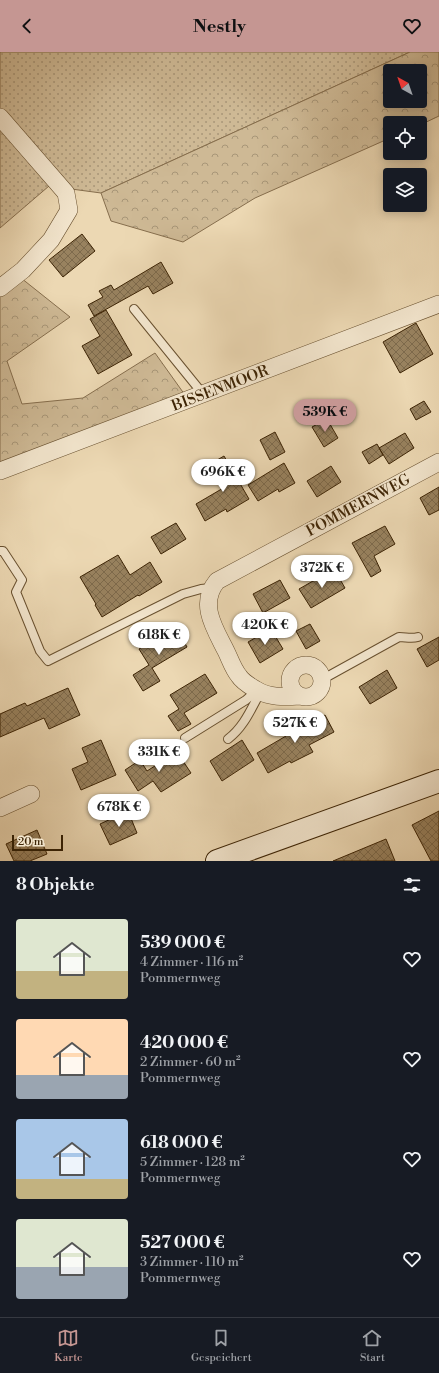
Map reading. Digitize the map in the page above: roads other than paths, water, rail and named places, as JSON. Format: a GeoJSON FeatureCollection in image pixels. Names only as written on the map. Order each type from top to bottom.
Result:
{"type":"FeatureCollection","features":[{"type":"Feature","properties":{"kind":"street"},"geometry":{"type":"LineString","coordinates":[[0,117],[66,193],[69,210],[51,240],[23,270],[0,288]]}},
{"type":"Feature","properties":{"kind":"street","name":"BISSENMOOR"},"geometry":{"type":"LineString","coordinates":[[0,471],[439,304]]}},
{"type":"Feature","properties":{"kind":"street","name":"POMMERNWEG"},"geometry":{"type":"LineString","coordinates":[[211,588],[217,581],[439,462]]}},
{"type":"Feature","properties":{"kind":"street"},"geometry":{"type":"LineString","coordinates":[[211,588],[208,597],[210,620],[239,676],[259,691],[280,698],[300,696]]}},
{"type":"Feature","properties":{"kind":"street"},"geometry":{"type":"LineString","coordinates":[[302,665],[313,666],[321,674],[323,679],[320,690],[308,698],[295,693],[290,683],[293,672],[302,665]]}},
{"type":"Feature","properties":{"kind":"street"},"geometry":{"type":"LineString","coordinates":[[217,861],[439,781]]}},
{"type":"Feature","properties":{"kind":"street"},"geometry":{"type":"LineString","coordinates":[[0,808],[31,794]]}},
{"type":"Feature","properties":{"kind":"lane"},"geometry":{"type":"LineString","coordinates":[[134,309],[204,394]]}},
{"type":"Feature","properties":{"kind":"lane"},"geometry":{"type":"LineString","coordinates":[[0,551],[3,551],[22,580],[16,592],[40,651],[48,661],[183,594],[211,588]]}},
{"type":"Feature","properties":{"kind":"lane"},"geometry":{"type":"LineString","coordinates":[[323,679],[399,638],[406,637],[412,639],[418,637]]}},
{"type":"Feature","properties":{"kind":"lane"},"geometry":{"type":"LineString","coordinates":[[185,738],[259,691]]}},
{"type":"Feature","properties":{"kind":"lane"},"geometry":{"type":"LineString","coordinates":[[228,739],[242,726],[259,691]]}}]}
